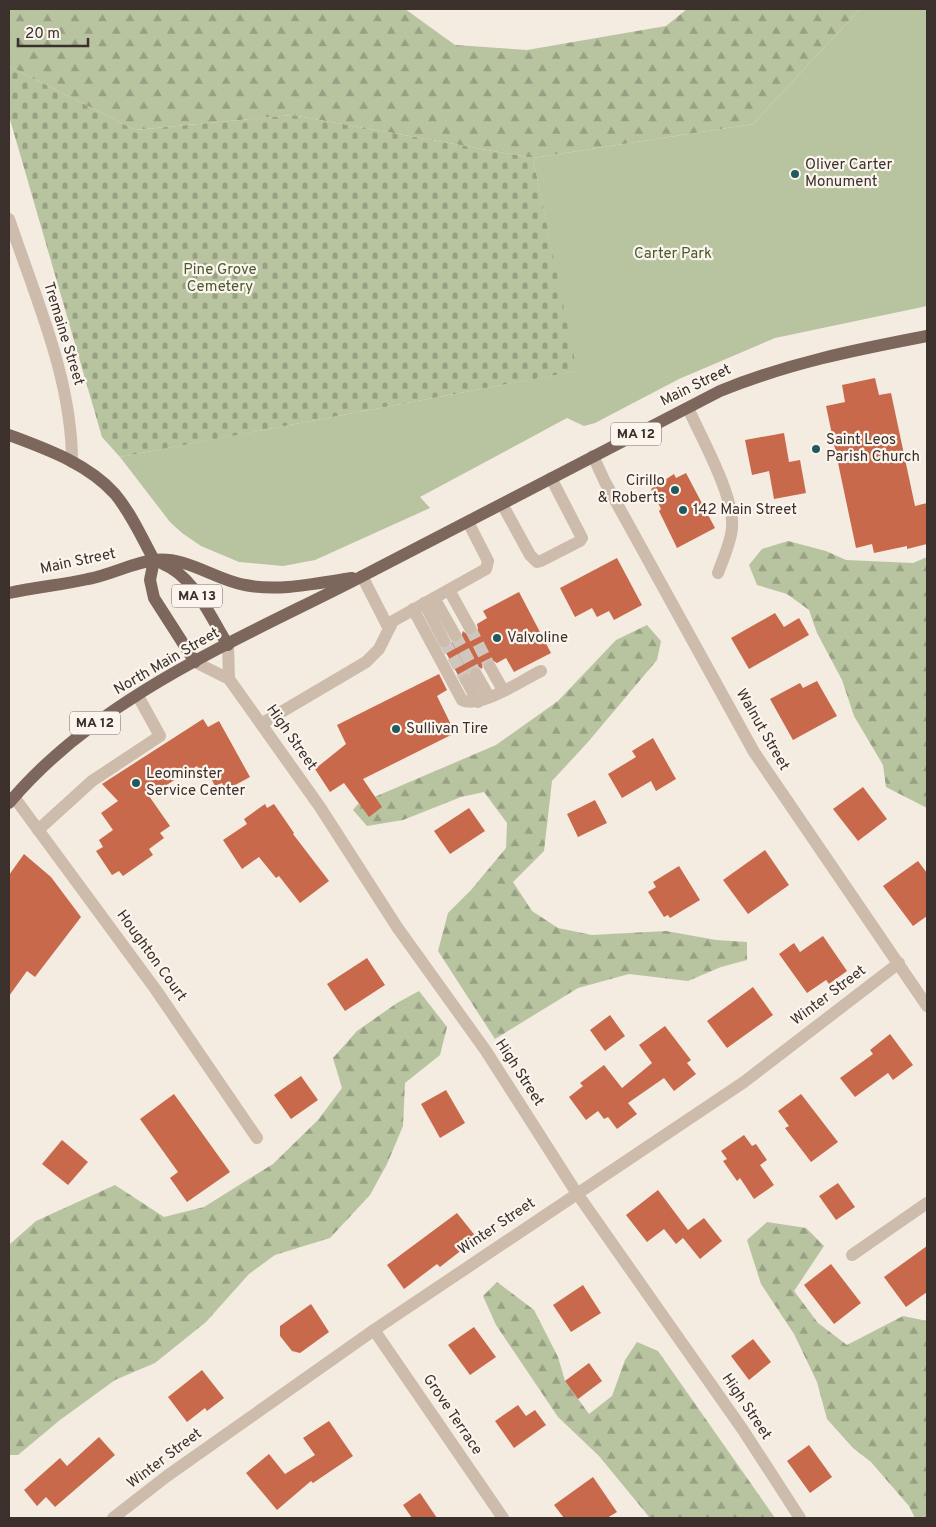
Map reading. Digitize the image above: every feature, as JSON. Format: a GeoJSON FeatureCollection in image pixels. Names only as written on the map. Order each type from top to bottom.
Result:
{"type":"FeatureCollection","features":[{"type":"Feature","properties":{"kind":"main road","name":"Main Street"},"geometry":{"type":"LineString","coordinates":[[362,576],[720,391],[767,372],[850,351],[927,338]]}},
{"type":"Feature","properties":{"kind":"main road"},"geometry":{"type":"LineString","coordinates":[[9,435],[72,462],[94,476],[115,495],[136,526],[154,560],[173,561],[243,585],[260,587],[287,587],[362,576]]}},
{"type":"Feature","properties":{"kind":"main road","name":"Main Street"},"geometry":{"type":"LineString","coordinates":[[9,593],[88,579],[154,560]]}},
{"type":"Feature","properties":{"kind":"main road","name":"MA 13"},"geometry":{"type":"LineString","coordinates":[[195,662],[154,598],[150,580],[154,560],[174,568],[186,579],[228,645]]}},
{"type":"Feature","properties":{"kind":"main road","name":"North Main Street"},"geometry":{"type":"LineString","coordinates":[[11,800],[61,749],[94,724],[195,662],[362,576]]}},
{"type":"Feature","properties":{"kind":"street","name":"Tremaine Street"},"geometry":{"type":"LineString","coordinates":[[9,219],[52,347],[64,391],[72,430],[72,462]]}},
{"type":"Feature","properties":{"kind":"street"},"geometry":{"type":"LineString","coordinates":[[688,408],[717,473],[730,511],[732,529],[718,573]]}},
{"type":"Feature","properties":{"kind":"street","name":"Walnut Street"},"geometry":{"type":"LineString","coordinates":[[593,456],[605,482],[754,752],[794,814],[927,1006]]}},
{"type":"Feature","properties":{"kind":"street"},"geometry":{"type":"LineString","coordinates":[[502,504],[533,559],[541,561],[580,541],[582,538],[552,478]]}},
{"type":"Feature","properties":{"kind":"street"},"geometry":{"type":"LineString","coordinates":[[261,724],[366,662],[379,649],[388,627],[393,621],[489,566],[468,522]]}},
{"type":"Feature","properties":{"kind":"street"},"geometry":{"type":"LineString","coordinates":[[362,576],[388,627]]}},
{"type":"Feature","properties":{"kind":"street"},"geometry":{"type":"LineString","coordinates":[[449,590],[470,628]]}},
{"type":"Feature","properties":{"kind":"street"},"geometry":{"type":"LineString","coordinates":[[429,601],[450,638]]}},
{"type":"Feature","properties":{"kind":"street"},"geometry":{"type":"LineString","coordinates":[[413,609],[458,696],[467,702],[484,699],[541,671]]}},
{"type":"Feature","properties":{"kind":"street"},"geometry":{"type":"LineString","coordinates":[[228,645],[229,679]]}},
{"type":"Feature","properties":{"kind":"street","name":"High Street"},"geometry":{"type":"LineString","coordinates":[[195,662],[229,679],[320,807],[397,927],[486,1051],[576,1192],[743,1430],[800,1518]]}},
{"type":"Feature","properties":{"kind":"street"},"geometry":{"type":"LineString","coordinates":[[490,667],[503,690]]}},
{"type":"Feature","properties":{"kind":"street"},"geometry":{"type":"LineString","coordinates":[[471,677],[484,699]]}},
{"type":"Feature","properties":{"kind":"street"},"geometry":{"type":"LineString","coordinates":[[38,830],[92,781],[160,736],[138,696]]}},
{"type":"Feature","properties":{"kind":"street","name":"Houghton Court"},"geometry":{"type":"LineString","coordinates":[[11,800],[38,830],[156,990],[257,1138]]}},
{"type":"Feature","properties":{"kind":"street","name":"Winter Street"},"geometry":{"type":"LineString","coordinates":[[114,1518],[167,1476],[374,1330],[576,1192],[744,1082],[899,963]]}},
{"type":"Feature","properties":{"kind":"street"},"geometry":{"type":"LineString","coordinates":[[852,1255],[927,1203]]}},
{"type":"Feature","properties":{"kind":"street","name":"Grove Terrace"},"geometry":{"type":"LineString","coordinates":[[374,1330],[503,1518]]}},
{"type":"Feature","properties":{"kind":"green space"},"geometry":{"type":"Polygon","coordinates":[[[9,9],[405,9],[455,45],[527,50],[666,26],[687,9],[860,9],[753,124],[533,158],[292,115],[135,130],[9,66],[9,9]]]}},
{"type":"Feature","properties":{"kind":"green space","name":"Carter Park"},"geometry":{"type":"Polygon","coordinates":[[[860,9],[927,9],[927,306],[775,338],[679,379],[595,423],[584,426],[567,418],[420,497],[430,508],[315,560],[283,566],[239,562],[201,546],[170,522],[120,457],[576,371],[533,158],[753,124],[860,9]]]}},
{"type":"Feature","properties":{"kind":"green space","name":"Pine Grove Cemetery"},"geometry":{"type":"Polygon","coordinates":[[[9,66],[135,130],[292,115],[533,158],[577,371],[120,457],[102,437],[9,116],[9,66]]]}},
{"type":"Feature","properties":{"kind":"green space"},"geometry":{"type":"Polygon","coordinates":[[[788,541],[826,551],[846,560],[913,563],[927,557],[927,808],[886,787],[883,765],[854,716],[842,680],[817,633],[809,610],[787,594],[757,585],[749,565],[762,549],[788,541]]]}},
{"type":"Feature","properties":{"kind":"green space"},"geometry":{"type":"Polygon","coordinates":[[[647,625],[661,641],[657,660],[588,742],[552,781],[544,851],[513,882],[532,911],[558,928],[592,935],[666,931],[716,940],[747,942],[747,960],[721,967],[688,981],[629,974],[578,988],[495,1039],[438,951],[448,913],[471,890],[506,848],[507,823],[484,792],[461,797],[403,820],[367,826],[353,810],[358,804],[496,745],[558,701],[616,640],[647,625]]]}},
{"type":"Feature","properties":{"kind":"green space"},"geometry":{"type":"Polygon","coordinates":[[[419,991],[447,1027],[440,1055],[405,1083],[403,1126],[387,1164],[370,1195],[330,1238],[275,1255],[249,1274],[206,1322],[155,1363],[115,1380],[60,1420],[18,1455],[9,1455],[9,1245],[36,1221],[115,1185],[164,1217],[204,1207],[273,1164],[318,1120],[342,1088],[333,1058],[357,1031],[397,1003],[419,991]]]}},
{"type":"Feature","properties":{"kind":"green space"},"geometry":{"type":"Polygon","coordinates":[[[767,1222],[806,1228],[824,1246],[794,1291],[818,1323],[847,1345],[903,1316],[927,1321],[927,1518],[915,1518],[909,1506],[871,1462],[853,1448],[827,1419],[817,1382],[794,1334],[761,1284],[747,1240],[767,1222]]]}},
{"type":"Feature","properties":{"kind":"green space"},"geometry":{"type":"Polygon","coordinates":[[[497,1282],[534,1310],[558,1357],[565,1381],[589,1414],[612,1396],[625,1360],[637,1342],[658,1351],[775,1518],[650,1518],[599,1456],[558,1417],[496,1325],[483,1296],[497,1282]]]}},
{"type":"Feature","properties":{"kind":"building"},"geometry":{"type":"Polygon","coordinates":[[[875,378],[879,395],[891,393],[915,506],[927,503],[927,544],[907,549],[907,546],[874,553],[872,544],[856,548],[826,406],[845,402],[842,385],[875,378]]]}},
{"type":"Feature","properties":{"kind":"building"},"geometry":{"type":"Polygon","coordinates":[[[784,433],[789,462],[800,460],[806,493],[774,499],[769,471],[752,475],[745,440],[784,433]]]}},
{"type":"Feature","properties":{"kind":"building","name":"142 Main Street"},"geometry":{"type":"Polygon","coordinates":[[[686,473],[715,528],[677,548],[659,511],[661,509],[651,489],[674,474],[676,478],[686,473]]]}},
{"type":"Feature","properties":{"kind":"building"},"geometry":{"type":"Polygon","coordinates":[[[617,558],[642,605],[614,620],[609,611],[597,617],[592,608],[575,617],[560,588],[617,558]]]}},
{"type":"Feature","properties":{"kind":"building","name":"Valvoline"},"geometry":{"type":"Polygon","coordinates":[[[519,592],[551,653],[514,672],[506,658],[497,663],[490,659],[483,662],[482,669],[477,666],[472,667],[468,672],[463,673],[459,677],[444,649],[448,648],[452,642],[459,642],[463,631],[469,636],[474,635],[478,629],[477,624],[487,618],[483,611],[519,592]]]}},
{"type":"Feature","properties":{"kind":"building"},"geometry":{"type":"Polygon","coordinates":[[[775,613],[784,627],[799,618],[809,635],[749,669],[731,638],[775,613]]]}},
{"type":"Feature","properties":{"kind":"building","name":"Sullivan Tire"},"geometry":{"type":"Polygon","coordinates":[[[439,674],[447,690],[437,696],[455,733],[363,779],[382,807],[369,817],[344,783],[330,792],[315,769],[346,744],[337,725],[439,674]]]}},
{"type":"Feature","properties":{"kind":"building"},"geometry":{"type":"Polygon","coordinates":[[[817,681],[837,716],[793,740],[770,699],[800,683],[803,688],[817,681]]]}},
{"type":"Feature","properties":{"kind":"building"},"geometry":{"type":"Polygon","coordinates":[[[203,719],[208,727],[219,721],[250,777],[226,790],[222,783],[215,786],[207,771],[202,774],[197,766],[149,796],[170,826],[160,833],[164,838],[149,849],[153,855],[123,876],[119,871],[112,875],[96,851],[103,847],[99,840],[113,830],[101,813],[118,801],[102,784],[203,719]]]}},
{"type":"Feature","properties":{"kind":"building"},"geometry":{"type":"Polygon","coordinates":[[[653,738],[676,779],[656,791],[651,781],[622,798],[608,774],[636,757],[632,751],[653,738]]]}},
{"type":"Feature","properties":{"kind":"building"},"geometry":{"type":"Polygon","coordinates":[[[863,787],[887,819],[858,841],[833,809],[863,787]]]}},
{"type":"Feature","properties":{"kind":"building"},"geometry":{"type":"Polygon","coordinates":[[[595,800],[607,823],[578,837],[567,814],[595,800]]]}},
{"type":"Feature","properties":{"kind":"building"},"geometry":{"type":"Polygon","coordinates":[[[265,804],[267,808],[274,804],[293,834],[329,881],[300,903],[279,876],[276,878],[259,857],[242,869],[223,840],[247,824],[244,819],[265,804]]]}},
{"type":"Feature","properties":{"kind":"building"},"geometry":{"type":"Polygon","coordinates":[[[469,808],[485,831],[450,854],[434,831],[469,808]]]}},
{"type":"Feature","properties":{"kind":"building"},"geometry":{"type":"Polygon","coordinates":[[[765,850],[789,885],[748,914],[723,880],[765,850]]]}},
{"type":"Feature","properties":{"kind":"building"},"geometry":{"type":"Polygon","coordinates":[[[24,854],[51,877],[81,917],[35,977],[27,971],[9,996],[9,875],[24,854]]]}},
{"type":"Feature","properties":{"kind":"building"},"geometry":{"type":"Polygon","coordinates":[[[918,861],[927,873],[927,916],[913,926],[883,886],[918,861]]]}},
{"type":"Feature","properties":{"kind":"building"},"geometry":{"type":"Polygon","coordinates":[[[679,866],[700,900],[670,918],[668,915],[664,917],[648,892],[656,887],[653,882],[679,866]]]}},
{"type":"Feature","properties":{"kind":"building"},"geometry":{"type":"Polygon","coordinates":[[[823,936],[847,971],[829,984],[826,980],[807,993],[779,954],[794,943],[800,952],[823,936]]]}},
{"type":"Feature","properties":{"kind":"building"},"geometry":{"type":"Polygon","coordinates":[[[367,958],[385,985],[345,1011],[327,984],[367,958]]]}},
{"type":"Feature","properties":{"kind":"building"},"geometry":{"type":"Polygon","coordinates":[[[753,987],[773,1015],[727,1048],[707,1021],[753,987]]]}},
{"type":"Feature","properties":{"kind":"building"},"geometry":{"type":"Polygon","coordinates":[[[610,1015],[625,1036],[605,1051],[590,1030],[610,1015]]]}},
{"type":"Feature","properties":{"kind":"building"},"geometry":{"type":"Polygon","coordinates":[[[665,1026],[691,1060],[687,1063],[696,1074],[674,1091],[664,1078],[628,1103],[637,1114],[617,1129],[608,1117],[604,1119],[598,1111],[586,1120],[569,1097],[583,1086],[580,1083],[604,1065],[622,1088],[652,1063],[639,1045],[665,1026]]]}},
{"type":"Feature","properties":{"kind":"building"},"geometry":{"type":"Polygon","coordinates":[[[890,1034],[913,1065],[893,1080],[888,1073],[855,1097],[840,1078],[873,1054],[870,1050],[890,1034]]]}},
{"type":"Feature","properties":{"kind":"building"},"geometry":{"type":"Polygon","coordinates":[[[301,1076],[318,1100],[291,1119],[274,1095],[301,1076]]]}},
{"type":"Feature","properties":{"kind":"building"},"geometry":{"type":"Polygon","coordinates":[[[446,1090],[465,1123],[440,1138],[421,1104],[446,1090]]]}},
{"type":"Feature","properties":{"kind":"building"},"geometry":{"type":"Polygon","coordinates":[[[174,1094],[230,1172],[187,1202],[170,1178],[178,1172],[140,1119],[174,1094]]]}},
{"type":"Feature","properties":{"kind":"building"},"geometry":{"type":"Polygon","coordinates":[[[801,1094],[838,1142],[811,1162],[785,1128],[789,1126],[778,1111],[801,1094]]]}},
{"type":"Feature","properties":{"kind":"building"},"geometry":{"type":"Polygon","coordinates":[[[744,1135],[752,1146],[756,1144],[767,1160],[760,1165],[774,1185],[754,1199],[740,1178],[737,1181],[723,1161],[727,1159],[721,1151],[744,1135]]]}},
{"type":"Feature","properties":{"kind":"building"},"geometry":{"type":"Polygon","coordinates":[[[62,1140],[88,1162],[68,1185],[42,1164],[62,1140]]]}},
{"type":"Feature","properties":{"kind":"building"},"geometry":{"type":"Polygon","coordinates":[[[838,1183],[855,1207],[836,1220],[819,1196],[838,1183]]]}},
{"type":"Feature","properties":{"kind":"building"},"geometry":{"type":"Polygon","coordinates":[[[658,1190],[688,1230],[704,1218],[722,1241],[700,1259],[683,1238],[676,1244],[664,1229],[647,1242],[626,1215],[658,1190]]]}},
{"type":"Feature","properties":{"kind":"building"},"geometry":{"type":"Polygon","coordinates":[[[457,1213],[477,1238],[440,1267],[437,1264],[404,1289],[387,1265],[457,1213]]]}},
{"type":"Feature","properties":{"kind":"building"},"geometry":{"type":"Polygon","coordinates":[[[927,1246],[927,1292],[906,1307],[884,1277],[927,1246]]]}},
{"type":"Feature","properties":{"kind":"building"},"geometry":{"type":"Polygon","coordinates":[[[831,1264],[861,1303],[834,1324],[804,1285],[831,1264]]]}},
{"type":"Feature","properties":{"kind":"building"},"geometry":{"type":"Polygon","coordinates":[[[583,1285],[601,1313],[571,1332],[553,1305],[583,1285]]]}},
{"type":"Feature","properties":{"kind":"building"},"geometry":{"type":"Polygon","coordinates":[[[311,1304],[329,1332],[300,1353],[292,1351],[280,1336],[280,1326],[311,1304]]]}},
{"type":"Feature","properties":{"kind":"building"},"geometry":{"type":"Polygon","coordinates":[[[474,1327],[496,1357],[470,1375],[448,1345],[474,1327]]]}},
{"type":"Feature","properties":{"kind":"building"},"geometry":{"type":"Polygon","coordinates":[[[753,1339],[771,1362],[749,1380],[731,1356],[753,1339]]]}},
{"type":"Feature","properties":{"kind":"building"},"geometry":{"type":"Polygon","coordinates":[[[589,1363],[602,1381],[578,1399],[565,1381],[589,1363]]]}},
{"type":"Feature","properties":{"kind":"building"},"geometry":{"type":"Polygon","coordinates":[[[202,1370],[224,1398],[207,1411],[205,1408],[187,1422],[168,1397],[202,1370]]]}},
{"type":"Feature","properties":{"kind":"building"},"geometry":{"type":"Polygon","coordinates":[[[518,1405],[526,1416],[535,1410],[546,1425],[514,1448],[495,1421],[518,1405]]]}},
{"type":"Feature","properties":{"kind":"building"},"geometry":{"type":"Polygon","coordinates":[[[329,1421],[353,1456],[313,1483],[311,1481],[277,1510],[246,1473],[269,1454],[285,1474],[315,1455],[303,1438],[329,1421]]]}},
{"type":"Feature","properties":{"kind":"building"},"geometry":{"type":"Polygon","coordinates":[[[99,1437],[115,1455],[55,1507],[46,1497],[37,1506],[24,1490],[60,1458],[67,1466],[99,1437]]]}},
{"type":"Feature","properties":{"kind":"building"},"geometry":{"type":"Polygon","coordinates":[[[809,1445],[832,1477],[810,1493],[787,1461],[809,1445]]]}},
{"type":"Feature","properties":{"kind":"building"},"geometry":{"type":"Polygon","coordinates":[[[593,1477],[617,1512],[607,1518],[564,1518],[554,1505],[593,1477]]]}},
{"type":"Feature","properties":{"kind":"building"},"geometry":{"type":"Polygon","coordinates":[[[420,1493],[437,1518],[412,1518],[403,1505],[420,1493]]]}},
{"type":"Feature","properties":{"kind":"tunnel"},"geometry":{"type":"LineString","coordinates":[[470,628],[490,667]]}},
{"type":"Feature","properties":{"kind":"tunnel"},"geometry":{"type":"LineString","coordinates":[[455,635],[476,674]]}},
{"type":"Feature","properties":{"kind":"tunnel"},"geometry":{"type":"LineString","coordinates":[[444,641],[466,680]]}},
{"type":"Feature","properties":{"kind":"place","name":"Oliver Carter Monument"},"geometry":{"type":"Point","coordinates":[795,174]}},
{"type":"Feature","properties":{"kind":"place","name":"Saint Leos Parish Church"},"geometry":{"type":"Point","coordinates":[816,449]}},
{"type":"Feature","properties":{"kind":"place","name":"Cirillo & Roberts"},"geometry":{"type":"Point","coordinates":[675,490]}},
{"type":"Feature","properties":{"kind":"place","name":"142 Main Street"},"geometry":{"type":"Point","coordinates":[683,510]}},
{"type":"Feature","properties":{"kind":"place","name":"Valvoline"},"geometry":{"type":"Point","coordinates":[497,638]}},
{"type":"Feature","properties":{"kind":"place","name":"Sullivan Tire"},"geometry":{"type":"Point","coordinates":[396,729]}},
{"type":"Feature","properties":{"kind":"place","name":"Leominster Service Center"},"geometry":{"type":"Point","coordinates":[136,783]}}]}
